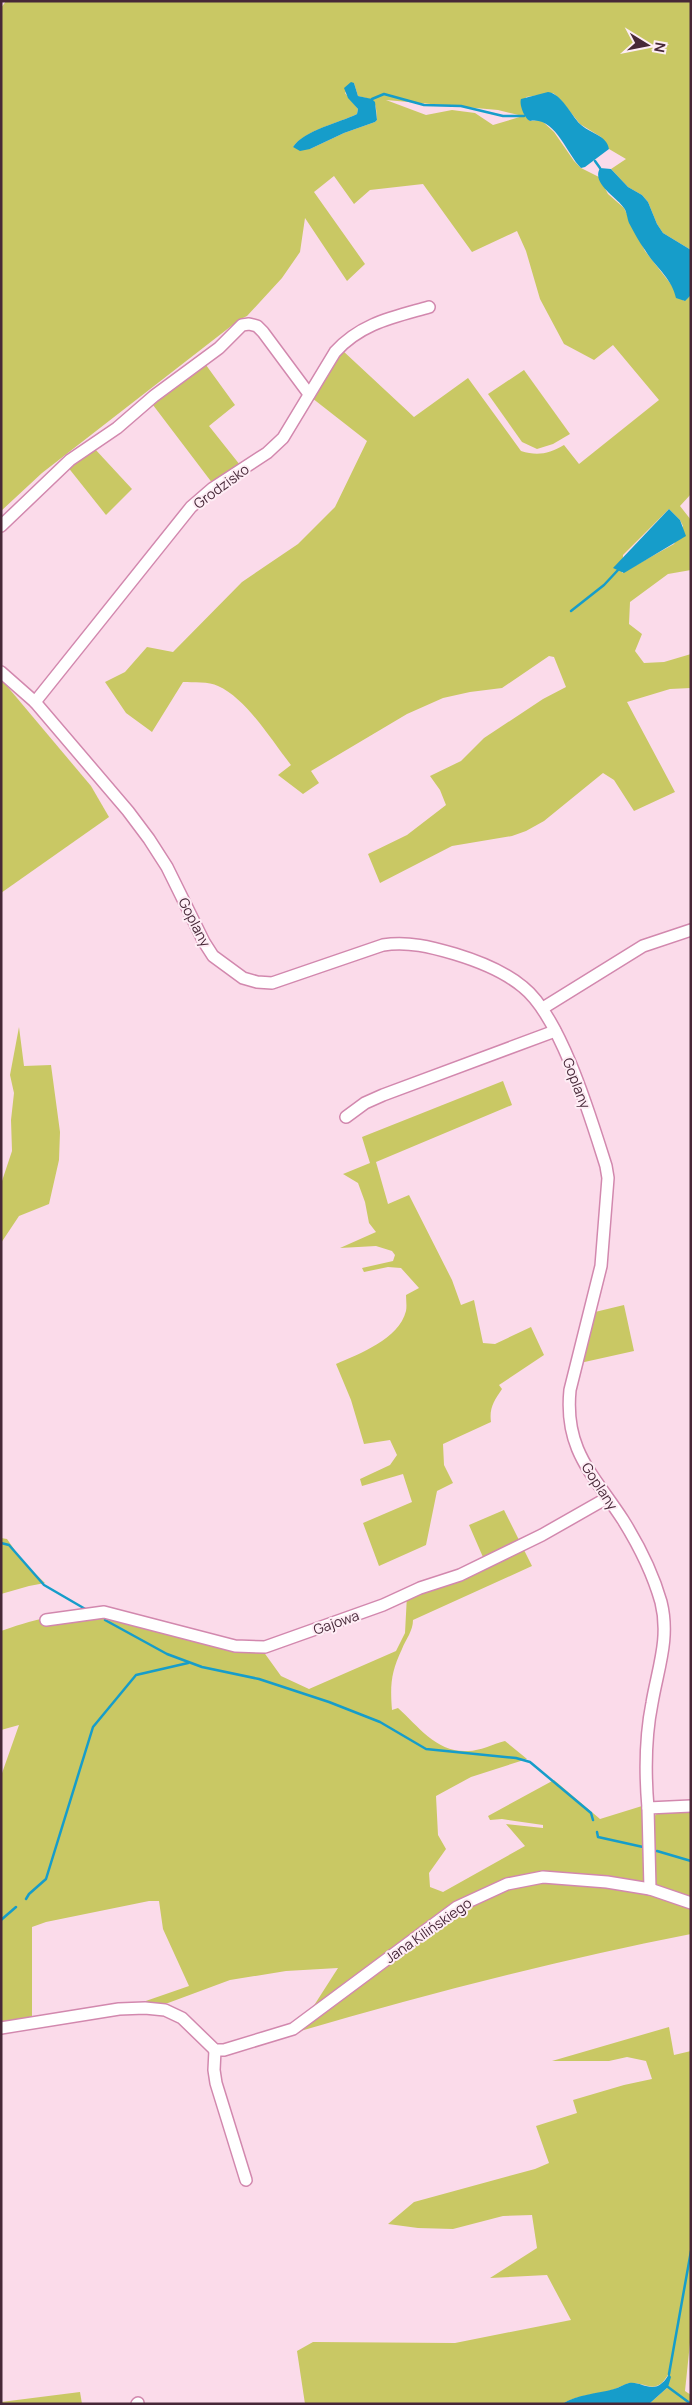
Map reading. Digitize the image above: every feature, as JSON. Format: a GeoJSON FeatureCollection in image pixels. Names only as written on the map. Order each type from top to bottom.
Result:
{"type":"FeatureCollection","features":[{"type":"Feature","properties":{"kind":"street","name":"Grodzisko"},"geometry":{"type":"LineString","coordinates":[[35,702],[174,525],[213,488],[267,453],[283,438],[335,352],[346,339],[377,322],[430,307]]}},
{"type":"Feature","properties":{"kind":"street"},"geometry":{"type":"LineString","coordinates":[[1,526],[70,460],[128,420],[154,396],[219,348],[242,325],[257,326],[263,332],[310,394]]}},
{"type":"Feature","properties":{"kind":"street"},"geometry":{"type":"LineString","coordinates":[[1,672],[35,702]]}},
{"type":"Feature","properties":{"kind":"street","name":"Goplany"},"geometry":{"type":"LineString","coordinates":[[35,702],[128,811],[167,867],[204,942],[223,965],[242,978],[272,983],[383,945],[396,943],[411,944],[459,956],[507,976],[524,988],[543,1008],[582,1095],[604,1158],[608,1178],[601,1266],[575,1370],[569,1411],[577,1447],[587,1471],[636,1542],[656,1589],[665,1625],[665,1641],[652,1702],[646,1748],[645,1777],[648,1808],[650,1889]]}},
{"type":"Feature","properties":{"kind":"street"},"geometry":{"type":"LineString","coordinates":[[543,1008],[643,946],[691,930]]}},
{"type":"Feature","properties":{"kind":"street"},"geometry":{"type":"LineString","coordinates":[[346,1117],[365,1103],[383,1095],[554,1031]]}},
{"type":"Feature","properties":{"kind":"street","name":"Gajowa"},"geometry":{"type":"LineString","coordinates":[[46,1620],[104,1612],[235,1646],[265,1648],[383,1605],[420,1588],[460,1576],[549,1531],[607,1498]]}},
{"type":"Feature","properties":{"kind":"street"},"geometry":{"type":"LineString","coordinates":[[648,1808],[691,1806]]}},
{"type":"Feature","properties":{"kind":"street","name":"Jana Kilińskiego"},"geometry":{"type":"LineString","coordinates":[[215,2050],[233,2048],[293,2029],[453,1910],[507,1884],[543,1877],[607,1882],[650,1889],[691,1903]]}},
{"type":"Feature","properties":{"kind":"street"},"geometry":{"type":"LineString","coordinates":[[1,2028],[119,2009],[136,2008],[165,2010],[182,2018],[215,2050],[214,2070],[216,2083],[246,2180]]}},
{"type":"Feature","properties":{"kind":"shaded area"},"geometry":{"type":"Polygon","coordinates":[[[6,1],[691,1],[691,250],[663,233],[648,202],[642,195],[628,187],[611,169],[626,159],[609,149],[601,137],[580,124],[553,93],[526,97],[523,107],[525,115],[530,121],[541,120],[554,132],[581,168],[599,177],[608,194],[624,208],[645,251],[684,301],[691,295],[691,494],[680,506],[691,520],[691,570],[668,574],[630,602],[629,624],[642,634],[635,651],[644,663],[664,662],[691,654],[691,688],[670,689],[627,702],[675,792],[634,811],[614,780],[603,773],[544,821],[526,831],[512,836],[452,846],[380,883],[368,854],[407,835],[446,805],[440,790],[430,776],[461,761],[484,738],[543,699],[566,687],[554,657],[549,656],[502,688],[443,698],[407,714],[311,771],[319,783],[303,794],[278,775],[291,765],[258,721],[239,700],[214,684],[183,682],[152,732],[126,713],[105,682],[125,672],[147,647],[173,652],[242,582],[298,544],[335,507],[367,441],[312,398],[342,350],[414,417],[468,378],[521,451],[543,453],[564,445],[579,464],[659,400],[613,345],[594,360],[564,344],[540,299],[526,251],[517,231],[472,252],[423,184],[370,190],[354,204],[334,176],[314,192],[365,264],[347,281],[305,218],[300,252],[282,278],[247,316],[239,320],[42,473],[1,511],[1,8],[6,1]],[[354,83],[345,93],[358,109],[357,114],[314,131],[298,141],[293,147],[310,149],[377,120],[374,102],[358,96],[354,83]],[[386,100],[426,115],[452,110],[475,113],[493,125],[523,116],[498,110],[386,100]],[[669,509],[623,555],[622,573],[674,544],[683,526],[680,520],[669,509]]]}},
{"type":"Feature","properties":{"kind":"shaded area"},"geometry":{"type":"Polygon","coordinates":[[[206,365],[235,405],[209,426],[240,465],[213,484],[153,405],[206,365]]]}},
{"type":"Feature","properties":{"kind":"shaded area"},"geometry":{"type":"Polygon","coordinates":[[[524,370],[570,434],[553,444],[537,449],[522,442],[488,394],[524,370]]]}},
{"type":"Feature","properties":{"kind":"shaded area"},"geometry":{"type":"Polygon","coordinates":[[[94,448],[132,489],[106,515],[67,466],[94,448]]]}},
{"type":"Feature","properties":{"kind":"shaded area"},"geometry":{"type":"Polygon","coordinates":[[[1,679],[91,786],[109,817],[1,893],[1,679]]]}},
{"type":"Feature","properties":{"kind":"shaded area"},"geometry":{"type":"Polygon","coordinates":[[[19,1027],[24,1066],[51,1065],[60,1132],[59,1160],[49,1204],[19,1216],[1,1243],[1,1184],[12,1151],[11,1120],[14,1093],[10,1075],[19,1027]]]}},
{"type":"Feature","properties":{"kind":"shaded area"},"geometry":{"type":"Polygon","coordinates":[[[503,1081],[512,1105],[376,1162],[388,1204],[409,1195],[452,1280],[461,1305],[474,1300],[483,1343],[495,1344],[531,1327],[544,1355],[499,1385],[502,1389],[493,1405],[491,1422],[443,1444],[444,1465],[453,1483],[437,1491],[426,1545],[379,1566],[363,1523],[412,1502],[403,1474],[362,1486],[360,1479],[390,1465],[397,1455],[390,1440],[364,1444],[351,1400],[336,1364],[377,1344],[395,1330],[402,1321],[406,1311],[406,1295],[419,1288],[401,1268],[388,1267],[364,1272],[362,1268],[393,1261],[395,1255],[392,1251],[376,1246],[340,1248],[376,1232],[369,1223],[365,1202],[358,1183],[343,1174],[370,1163],[362,1137],[503,1081]]]}},
{"type":"Feature","properties":{"kind":"shaded area"},"geometry":{"type":"Polygon","coordinates":[[[624,1305],[634,1351],[580,1363],[595,1312],[624,1305]]]}},
{"type":"Feature","properties":{"kind":"shaded area"},"geometry":{"type":"Polygon","coordinates":[[[504,1510],[532,1566],[413,1620],[411,1631],[393,1672],[391,1686],[392,1710],[398,1708],[438,1743],[457,1751],[473,1751],[505,1741],[527,1759],[471,1777],[436,1796],[438,1835],[446,1849],[429,1873],[430,1887],[443,1892],[525,1846],[506,1824],[543,1828],[543,1825],[502,1819],[490,1820],[488,1816],[554,1780],[600,1819],[642,1806],[646,1891],[662,1899],[691,1907],[691,1934],[492,1978],[297,2032],[338,1968],[286,1971],[230,1980],[168,2003],[140,2003],[189,1986],[163,1929],[159,1901],[149,1901],[46,1922],[32,1927],[32,2019],[1,2024],[1,1776],[19,1725],[1,1730],[1,1631],[60,1614],[108,1608],[120,1610],[118,1617],[263,1651],[281,1676],[309,1689],[396,1651],[405,1633],[407,1595],[486,1564],[469,1525],[504,1510]]]}},
{"type":"Feature","properties":{"kind":"shaded area"},"geometry":{"type":"Polygon","coordinates":[[[1,1538],[7,1539],[23,1562],[45,1583],[1,1594],[1,1538]]]}},
{"type":"Feature","properties":{"kind":"shaded area"},"geometry":{"type":"Polygon","coordinates":[[[691,1810],[691,1899],[656,1885],[652,1819],[659,1811],[691,1810]]]}},
{"type":"Feature","properties":{"kind":"shaded area"},"geometry":{"type":"Polygon","coordinates":[[[669,2027],[674,2055],[691,2051],[691,2333],[685,2391],[691,2395],[691,2404],[649,2404],[668,2387],[668,2375],[659,2385],[651,2386],[630,2383],[608,2391],[581,2396],[562,2404],[305,2404],[297,2351],[313,2342],[455,2343],[571,2320],[547,2275],[490,2278],[537,2248],[532,2215],[503,2216],[453,2229],[418,2228],[388,2224],[414,2202],[535,2169],[549,2163],[536,2126],[577,2113],[573,2100],[652,2079],[646,2061],[627,2057],[609,2061],[552,2061],[669,2027]]]}},
{"type":"Feature","properties":{"kind":"shaded area"},"geometry":{"type":"Polygon","coordinates":[[[80,2392],[82,2404],[1,2404],[1,2402],[80,2392]]]}},
{"type":"Feature","properties":{"kind":"water"},"geometry":{"type":"Polygon","coordinates":[[[351,82],[354,83],[358,96],[372,99],[375,102],[377,120],[310,149],[300,151],[293,147],[298,141],[313,131],[357,114],[358,109],[348,98],[344,88],[351,82]]]}},
{"type":"Feature","properties":{"kind":"water"},"geometry":{"type":"Polygon","coordinates":[[[548,92],[562,101],[580,124],[601,137],[608,144],[609,149],[585,167],[581,168],[553,130],[539,121],[530,121],[522,111],[521,99],[548,92]]]}},
{"type":"Feature","properties":{"kind":"water"},"geometry":{"type":"Polygon","coordinates":[[[600,168],[611,169],[628,187],[642,195],[648,202],[663,233],[691,250],[691,295],[685,301],[676,298],[671,284],[637,237],[629,223],[626,211],[602,185],[598,174],[600,168]]]}},
{"type":"Feature","properties":{"kind":"water"},"geometry":{"type":"Polygon","coordinates":[[[669,509],[680,520],[686,536],[624,573],[613,568],[669,509]]]}},
{"type":"Feature","properties":{"kind":"water"},"geometry":{"type":"Polygon","coordinates":[[[669,2374],[671,2377],[668,2387],[649,2404],[562,2404],[574,2398],[629,2383],[650,2387],[658,2386],[669,2374]]]}},
{"type":"Feature","properties":{"kind":"waterway"},"geometry":{"type":"LineString","coordinates":[[372,99],[384,94],[424,105],[461,106],[503,116],[524,116]]}},
{"type":"Feature","properties":{"kind":"waterway"},"geometry":{"type":"LineString","coordinates":[[595,161],[600,168]]}},
{"type":"Feature","properties":{"kind":"waterway"},"geometry":{"type":"LineString","coordinates":[[571,611],[604,585],[618,570]]}},
{"type":"Feature","properties":{"kind":"waterway"},"geometry":{"type":"LineString","coordinates":[[1,1543],[9,1545],[44,1585],[87,1610]]}},
{"type":"Feature","properties":{"kind":"waterway"},"geometry":{"type":"LineString","coordinates":[[105,1620],[167,1654],[202,1667],[259,1679],[329,1702],[380,1722],[426,1749],[516,1758],[530,1762],[591,1813],[593,1820]]}},
{"type":"Feature","properties":{"kind":"waterway"},"geometry":{"type":"LineString","coordinates":[[26,1899],[46,1879],[93,1727],[136,1675],[188,1663]]}},
{"type":"Feature","properties":{"kind":"waterway"},"geometry":{"type":"LineString","coordinates":[[597,1832],[598,1837],[643,1847]]}},
{"type":"Feature","properties":{"kind":"waterway"},"geometry":{"type":"LineString","coordinates":[[657,1851],[691,1861]]}},
{"type":"Feature","properties":{"kind":"waterway"},"geometry":{"type":"LineString","coordinates":[[1,1920],[16,1907]]}},
{"type":"Feature","properties":{"kind":"waterway"},"geometry":{"type":"LineString","coordinates":[[669,2374],[691,2251]]}},
{"type":"Feature","properties":{"kind":"waterway"},"geometry":{"type":"LineString","coordinates":[[668,2387],[691,2404]]}}]}
